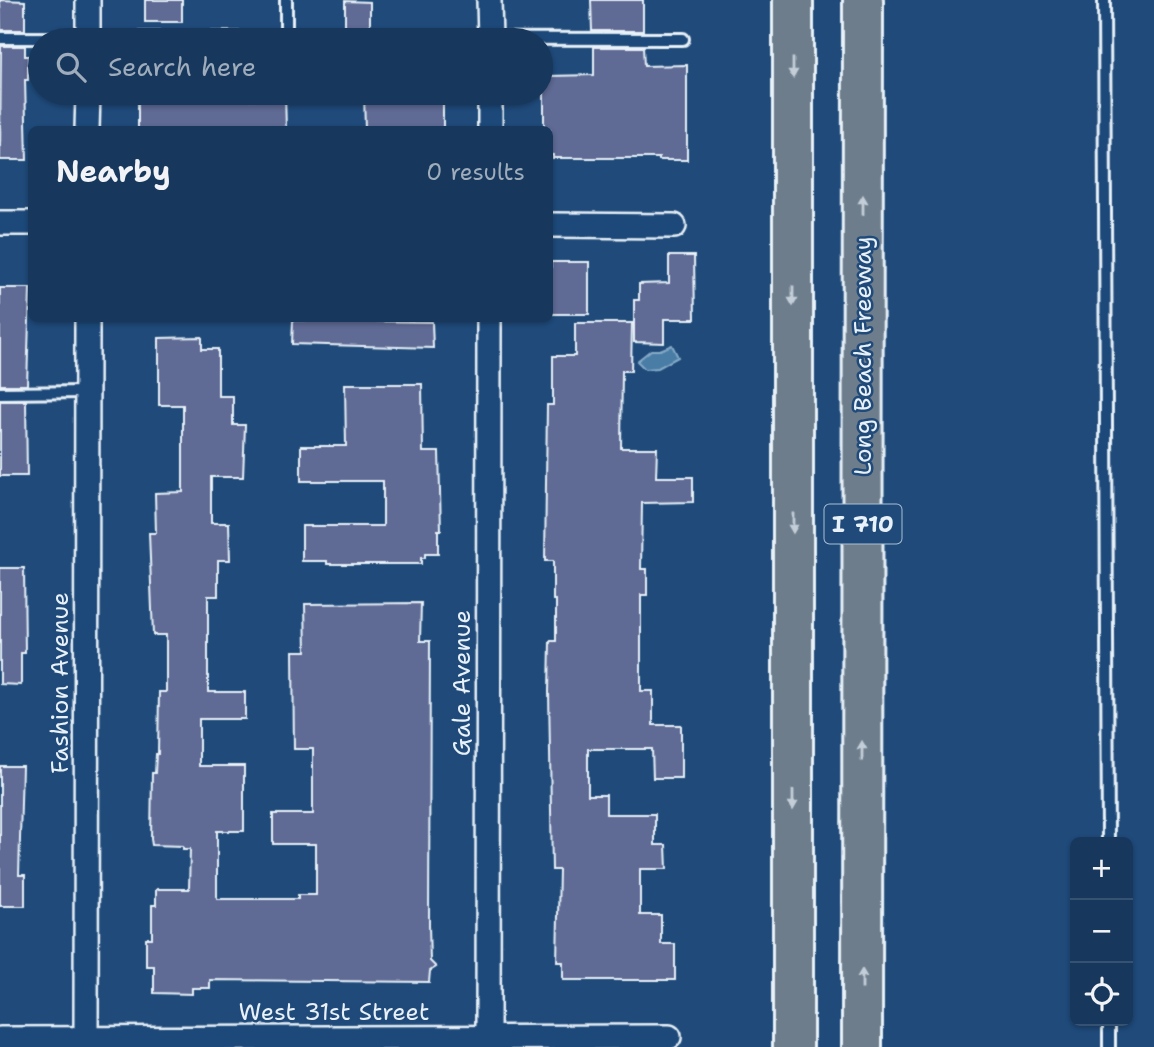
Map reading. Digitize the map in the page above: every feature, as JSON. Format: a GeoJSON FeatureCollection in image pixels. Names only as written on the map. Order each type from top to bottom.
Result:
{"type":"FeatureCollection","features":[{"type":"Feature","properties":{"kind":"highway","name":"I 710"},"geometry":{"type":"LineString","coordinates":[[793,0],[793,1047]]}},
{"type":"Feature","properties":{"kind":"highway","name":"Long Beach Freeway"},"geometry":{"type":"LineString","coordinates":[[862,1047],[863,0]]}},
{"type":"Feature","properties":{"kind":"street"},"geometry":{"type":"LineString","coordinates":[[88,0],[88,28]]}},
{"type":"Feature","properties":{"kind":"street"},"geometry":{"type":"LineString","coordinates":[[489,0],[489,28]]}},
{"type":"Feature","properties":{"kind":"street"},"geometry":{"type":"LineString","coordinates":[[88,105],[88,126]]}},
{"type":"Feature","properties":{"kind":"street"},"geometry":{"type":"LineString","coordinates":[[489,105],[489,126]]}},
{"type":"Feature","properties":{"kind":"street"},"geometry":{"type":"LineString","coordinates":[[0,223],[28,223]]}},
{"type":"Feature","properties":{"kind":"street"},"geometry":{"type":"LineString","coordinates":[[553,225],[674,226]]}},
{"type":"Feature","properties":{"kind":"street","name":"Fashion Avenue"},"geometry":{"type":"LineString","coordinates":[[86,1043],[87,322]]}},
{"type":"Feature","properties":{"kind":"street","name":"Gale Avenue"},"geometry":{"type":"LineString","coordinates":[[488,1042],[489,322]]}},
{"type":"Feature","properties":{"kind":"street","name":"West 31st Street"},"geometry":{"type":"LineString","coordinates":[[0,1039],[86,1043],[488,1042],[669,1037]]}},
{"type":"Feature","properties":{"kind":"lane"},"geometry":{"type":"LineString","coordinates":[[286,0],[286,28]]}},
{"type":"Feature","properties":{"kind":"lane"},"geometry":{"type":"LineString","coordinates":[[1104,0],[1108,837]]}},
{"type":"Feature","properties":{"kind":"lane"},"geometry":{"type":"LineString","coordinates":[[0,38],[28,38]]}},
{"type":"Feature","properties":{"kind":"lane"},"geometry":{"type":"LineString","coordinates":[[553,39],[683,39]]}},
{"type":"Feature","properties":{"kind":"lane"},"geometry":{"type":"LineString","coordinates":[[0,393],[87,392]]}},
{"type":"Feature","properties":{"kind":"lane"},"geometry":{"type":"LineString","coordinates":[[1108,1026],[1109,1047]]}},
{"type":"Feature","properties":{"kind":"water"},"geometry":{"type":"Polygon","coordinates":[[[672,345],[678,357],[658,368],[645,369],[637,361],[651,350],[672,345]]]}},
{"type":"Feature","properties":{"kind":"building"},"geometry":{"type":"Polygon","coordinates":[[[0,0],[25,1],[25,30],[1,30],[0,0]]]}},
{"type":"Feature","properties":{"kind":"building"},"geometry":{"type":"Polygon","coordinates":[[[145,0],[182,0],[182,22],[145,22],[145,0]]]}},
{"type":"Feature","properties":{"kind":"building"},"geometry":{"type":"Polygon","coordinates":[[[591,0],[643,0],[643,31],[592,31],[591,0]]]}},
{"type":"Feature","properties":{"kind":"building"},"geometry":{"type":"Polygon","coordinates":[[[345,1],[370,2],[370,28],[345,28],[345,1]]]}},
{"type":"Feature","properties":{"kind":"building"},"geometry":{"type":"Polygon","coordinates":[[[1,46],[25,46],[25,56],[28,56],[28,80],[25,80],[27,160],[0,160],[1,46]]]}},
{"type":"Feature","properties":{"kind":"building"},"geometry":{"type":"Polygon","coordinates":[[[594,47],[643,47],[644,66],[687,65],[687,160],[553,158],[553,126],[544,126],[544,105],[553,105],[553,76],[594,75],[594,47]]]}},
{"type":"Feature","properties":{"kind":"building"},"geometry":{"type":"Polygon","coordinates":[[[138,105],[285,105],[286,126],[138,126],[138,105]]]}},
{"type":"Feature","properties":{"kind":"building"},"geometry":{"type":"Polygon","coordinates":[[[364,105],[443,105],[443,126],[365,126],[364,105]]]}},
{"type":"Feature","properties":{"kind":"building"},"geometry":{"type":"Polygon","coordinates":[[[669,256],[694,256],[695,319],[664,319],[664,343],[634,342],[634,300],[639,300],[639,284],[669,283],[669,256]]]}},
{"type":"Feature","properties":{"kind":"building"},"geometry":{"type":"Polygon","coordinates":[[[553,262],[589,262],[589,314],[553,314],[553,262]]]}},
{"type":"Feature","properties":{"kind":"building"},"geometry":{"type":"Polygon","coordinates":[[[0,288],[28,288],[27,385],[0,385],[0,288]]]}},
{"type":"Feature","properties":{"kind":"building"},"geometry":{"type":"Polygon","coordinates":[[[293,322],[432,322],[433,348],[292,344],[293,322]]]}},
{"type":"Feature","properties":{"kind":"building"},"geometry":{"type":"Polygon","coordinates":[[[575,323],[632,323],[631,371],[622,371],[621,448],[657,448],[656,477],[693,477],[693,502],[642,503],[641,569],[647,569],[647,595],[641,595],[641,691],[653,691],[653,725],[681,725],[681,778],[653,778],[652,749],[588,749],[588,795],[606,795],[606,814],[655,814],[655,845],[666,845],[667,869],[640,869],[640,915],[661,915],[661,944],[675,944],[675,980],[563,980],[563,962],[557,962],[559,870],[552,870],[549,692],[550,641],[556,641],[556,600],[553,600],[553,561],[545,561],[547,405],[553,405],[553,356],[575,356],[575,323]]]}},
{"type":"Feature","properties":{"kind":"building"},"geometry":{"type":"Polygon","coordinates":[[[202,337],[202,349],[218,349],[218,396],[233,396],[233,425],[245,425],[243,477],[211,477],[211,523],[229,523],[230,560],[218,560],[218,596],[208,596],[208,692],[245,692],[245,719],[199,719],[199,766],[244,766],[244,831],[217,831],[217,899],[298,899],[298,895],[316,895],[316,844],[273,844],[273,814],[313,814],[313,749],[294,749],[293,651],[306,651],[305,604],[421,603],[420,641],[430,641],[429,925],[430,961],[436,967],[430,971],[429,982],[210,980],[210,988],[192,988],[192,994],[154,993],[154,966],[146,966],[146,938],[152,938],[152,905],[156,905],[158,889],[189,889],[190,849],[183,849],[183,846],[152,845],[151,839],[152,773],[155,773],[158,754],[159,692],[166,692],[166,635],[153,635],[149,533],[156,533],[155,493],[183,492],[183,405],[159,405],[159,338],[202,337]]]}},
{"type":"Feature","properties":{"kind":"building"},"geometry":{"type":"Polygon","coordinates":[[[345,384],[422,384],[423,452],[439,452],[441,530],[438,530],[438,554],[425,554],[425,558],[421,558],[421,564],[327,564],[327,561],[302,561],[302,526],[383,526],[383,481],[301,481],[301,446],[346,446],[345,384]]]}},
{"type":"Feature","properties":{"kind":"building"},"geometry":{"type":"Polygon","coordinates":[[[0,401],[26,401],[27,476],[0,476],[0,401]]]}},
{"type":"Feature","properties":{"kind":"building"},"geometry":{"type":"Polygon","coordinates":[[[0,568],[24,568],[25,653],[21,653],[21,685],[0,684],[0,568]]]}},
{"type":"Feature","properties":{"kind":"building"},"geometry":{"type":"Polygon","coordinates":[[[0,766],[22,766],[19,875],[25,875],[25,906],[0,906],[0,766]]]}}]}
